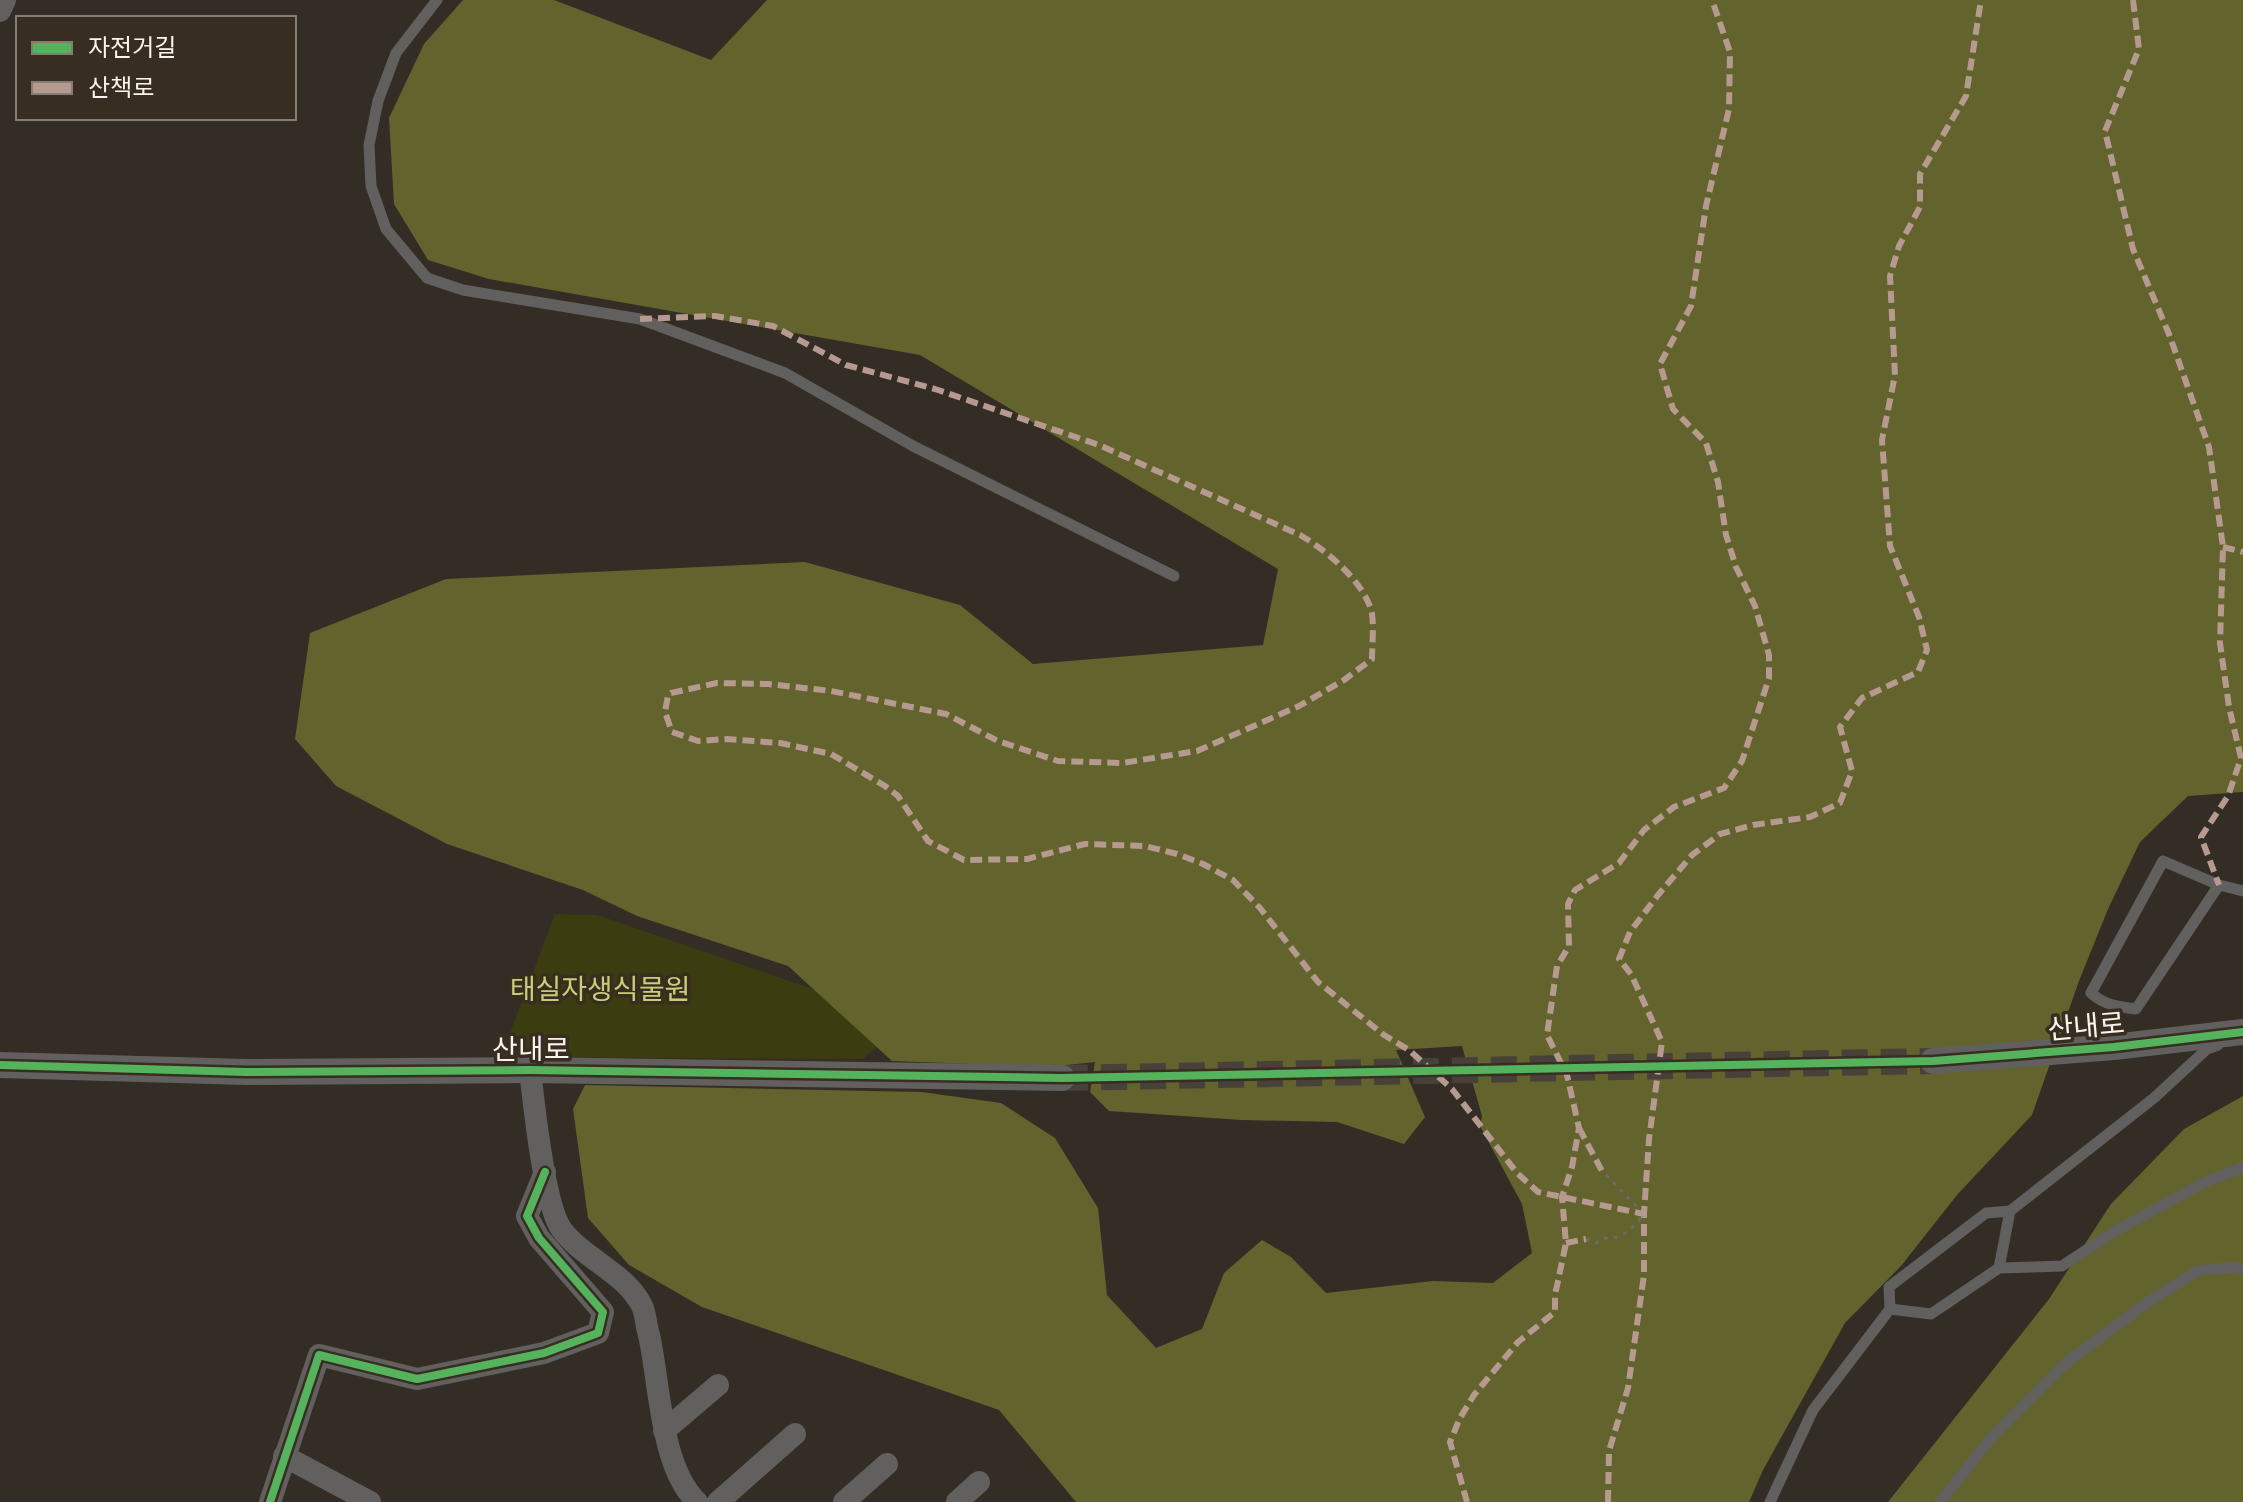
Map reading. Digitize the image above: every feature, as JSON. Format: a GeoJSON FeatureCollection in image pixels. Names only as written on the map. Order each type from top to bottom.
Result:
{"type":"FeatureCollection","features":[{"type":"Feature","properties":{"kind":"street"},"geometry":{"type":"LineString","coordinates":[[0,11],[5,0]]}},
{"type":"Feature","properties":{"kind":"street","name":"산내로"},"geometry":{"type":"LineString","coordinates":[[1933,1061],[2243,1034]]}},
{"type":"Feature","properties":{"kind":"street","name":"산내로"},"geometry":{"type":"LineString","coordinates":[[0,1065],[246,1072],[530,1070],[1062,1078]]}},
{"type":"Feature","properties":{"kind":"street"},"geometry":{"type":"LineString","coordinates":[[530,1070],[545,1172],[561,1229],[626,1285],[642,1306],[657,1373],[664,1431],[683,1484],[697,1502]]}},
{"type":"Feature","properties":{"kind":"street"},"geometry":{"type":"LineString","coordinates":[[270,1502],[319,1355],[417,1379],[544,1353],[598,1333],[603,1312],[539,1238],[527,1216],[545,1172]]}},
{"type":"Feature","properties":{"kind":"street"},"geometry":{"type":"LineString","coordinates":[[664,1431],[718,1385]]}},
{"type":"Feature","properties":{"kind":"street"},"geometry":{"type":"LineString","coordinates":[[718,1502],[795,1434]]}},
{"type":"Feature","properties":{"kind":"street"},"geometry":{"type":"LineString","coordinates":[[284,1456],[370,1502]]}},
{"type":"Feature","properties":{"kind":"street"},"geometry":{"type":"LineString","coordinates":[[844,1502],[887,1464]]}},
{"type":"Feature","properties":{"kind":"street"},"geometry":{"type":"LineString","coordinates":[[957,1502],[979,1482]]}},
{"type":"Feature","properties":{"kind":"lane"},"geometry":{"type":"LineString","coordinates":[[437,0],[396,53],[378,101],[369,145],[371,186],[386,229],[427,278],[463,290],[640,319],[785,373],[913,446],[1174,576]]}},
{"type":"Feature","properties":{"kind":"lane"},"geometry":{"type":"LineString","coordinates":[[2219,885],[2136,1009],[2099,1001],[2091,993],[2163,861],[2219,885],[2243,891]]}},
{"type":"Feature","properties":{"kind":"lane"},"geometry":{"type":"LineString","coordinates":[[1770,1502],[1813,1410],[1890,1309],[1889,1287],[1986,1213],[2010,1211],[2154,1098],[2207,1049],[2243,1034]]}},
{"type":"Feature","properties":{"kind":"lane"},"geometry":{"type":"LineString","coordinates":[[1890,1309],[1931,1314],[1999,1268],[2062,1266],[2112,1233],[2205,1182],[2243,1167]]}},
{"type":"Feature","properties":{"kind":"lane"},"geometry":{"type":"LineString","coordinates":[[1999,1268],[2010,1211]]}},
{"type":"Feature","properties":{"kind":"lane"},"geometry":{"type":"LineString","coordinates":[[1940,1502],[1991,1438],[2066,1363],[2145,1304],[2197,1271],[2243,1269]]}},
{"type":"Feature","properties":{"kind":"path"},"geometry":{"type":"LineString","coordinates":[[1586,1239],[1596,1243],[1604,1238],[1613,1240],[1634,1227],[1644,1214],[1602,1171]]}},
{"type":"Feature","properties":{"kind":"green space","name":"태실자생식물원"},"geometry":{"type":"Polygon","coordinates":[[[555,914],[597,915],[886,1014],[885,1039],[863,1059],[501,1057],[555,914]]]}},
{"type":"Feature","properties":{"kind":"shaded area"},"geometry":{"type":"Polygon","coordinates":[[[463,0],[554,0],[711,60],[767,0],[2243,0],[2243,792],[2188,796],[2140,842],[2079,981],[2032,1115],[1957,1195],[1901,1266],[1845,1323],[1763,1470],[1749,1502],[1076,1502],[999,1410],[702,1307],[629,1265],[588,1218],[573,1109],[585,1085],[922,1092],[1001,1103],[1055,1138],[1098,1208],[1107,1295],[1156,1348],[1202,1329],[1224,1273],[1262,1240],[1291,1257],[1326,1293],[1433,1281],[1493,1283],[1532,1253],[1522,1204],[1480,1126],[1482,1116],[1462,1046],[1396,1050],[1425,1117],[1404,1144],[1337,1122],[1242,1120],[1109,1111],[1090,1092],[1095,1062],[1049,1067],[892,1061],[788,966],[637,916],[583,890],[447,844],[336,786],[295,739],[310,633],[446,579],[805,562],[960,605],[1033,664],[1263,645],[1278,569],[920,355],[489,279],[428,260],[394,204],[389,118],[424,44],[463,0]]]}},
{"type":"Feature","properties":{"kind":"shaded area"},"geometry":{"type":"Polygon","coordinates":[[[2243,1096],[2243,1502],[1888,1502],[2049,1299],[2111,1204],[2184,1129],[2243,1096]]]}},
{"type":"Feature","properties":{"kind":"tunnel"},"geometry":{"type":"LineString","coordinates":[[1062,1078],[1933,1061]]}},
{"type":"Feature","properties":{"kind":"marked path"},"geometry":{"type":"LineString","coordinates":[[1467,1502],[1450,1442],[1460,1418],[1474,1395],[1518,1342],[1555,1312],[1555,1295],[1566,1243],[1562,1197],[1572,1167],[1579,1128],[1567,1075],[1547,1035],[1557,966],[1569,946],[1568,904],[1575,890],[1619,863],[1644,830],[1674,807],[1724,788],[1742,761],[1769,678],[1769,655],[1755,606],[1736,567],[1726,535],[1718,482],[1706,443],[1673,409],[1660,364],[1691,306],[1706,206],[1729,109],[1730,52],[1712,0]]}},
{"type":"Feature","properties":{"kind":"marked path"},"geometry":{"type":"LineString","coordinates":[[1608,1502],[1609,1451],[1628,1388],[1644,1275],[1649,1139],[1662,1042],[1631,974],[1619,959],[1630,932],[1658,895],[1692,855],[1720,834],[1753,825],[1810,817],[1840,803],[1852,771],[1840,727],[1862,698],[1918,672],[1927,650],[1919,617],[1890,546],[1882,440],[1895,375],[1890,276],[1899,246],[1920,207],[1920,174],[1966,96],[1981,0]]}},
{"type":"Feature","properties":{"kind":"marked path"},"geometry":{"type":"LineString","coordinates":[[2133,0],[2139,49],[2105,131],[2133,249],[2169,334],[2209,447],[2223,547],[2220,643],[2229,707],[2241,758],[2228,796],[2201,837],[2219,885]]}},
{"type":"Feature","properties":{"kind":"marked path"},"geometry":{"type":"LineString","coordinates":[[640,319],[715,316],[773,326],[846,365],[935,389],[1099,445],[1310,541],[1333,558],[1353,579],[1368,602],[1373,619],[1372,659],[1344,680],[1299,706],[1197,751],[1122,763],[1058,761],[998,741],[946,714],[831,691],[768,684],[717,683],[671,693],[665,712],[672,732],[698,741],[727,739],[780,743],[831,754],[898,796],[928,841],[964,860],[1027,859],[1085,844],[1145,846],[1203,864],[1233,880],[1260,908],[1318,982],[1384,1035],[1409,1050],[1452,1089],[1517,1173],[1538,1192],[1644,1214]]}},
{"type":"Feature","properties":{"kind":"marked path"},"geometry":{"type":"LineString","coordinates":[[2223,547],[2243,552]]}},
{"type":"Feature","properties":{"kind":"marked path"},"geometry":{"type":"LineString","coordinates":[[1579,1128],[1602,1171]]}},
{"type":"Feature","properties":{"kind":"marked path"},"geometry":{"type":"LineString","coordinates":[[1566,1243],[1586,1239]]}},
{"type":"Feature","properties":{"kind":"cycle path"},"geometry":{"type":"LineString","coordinates":[[0,1065],[246,1072],[530,1070],[1062,1078],[1933,1061],[2114,1047],[2243,1032]]}},
{"type":"Feature","properties":{"kind":"cycle path"},"geometry":{"type":"LineString","coordinates":[[270,1502],[319,1355],[417,1379],[544,1353],[598,1333],[603,1312],[539,1238],[527,1216],[545,1172]]}}]}
